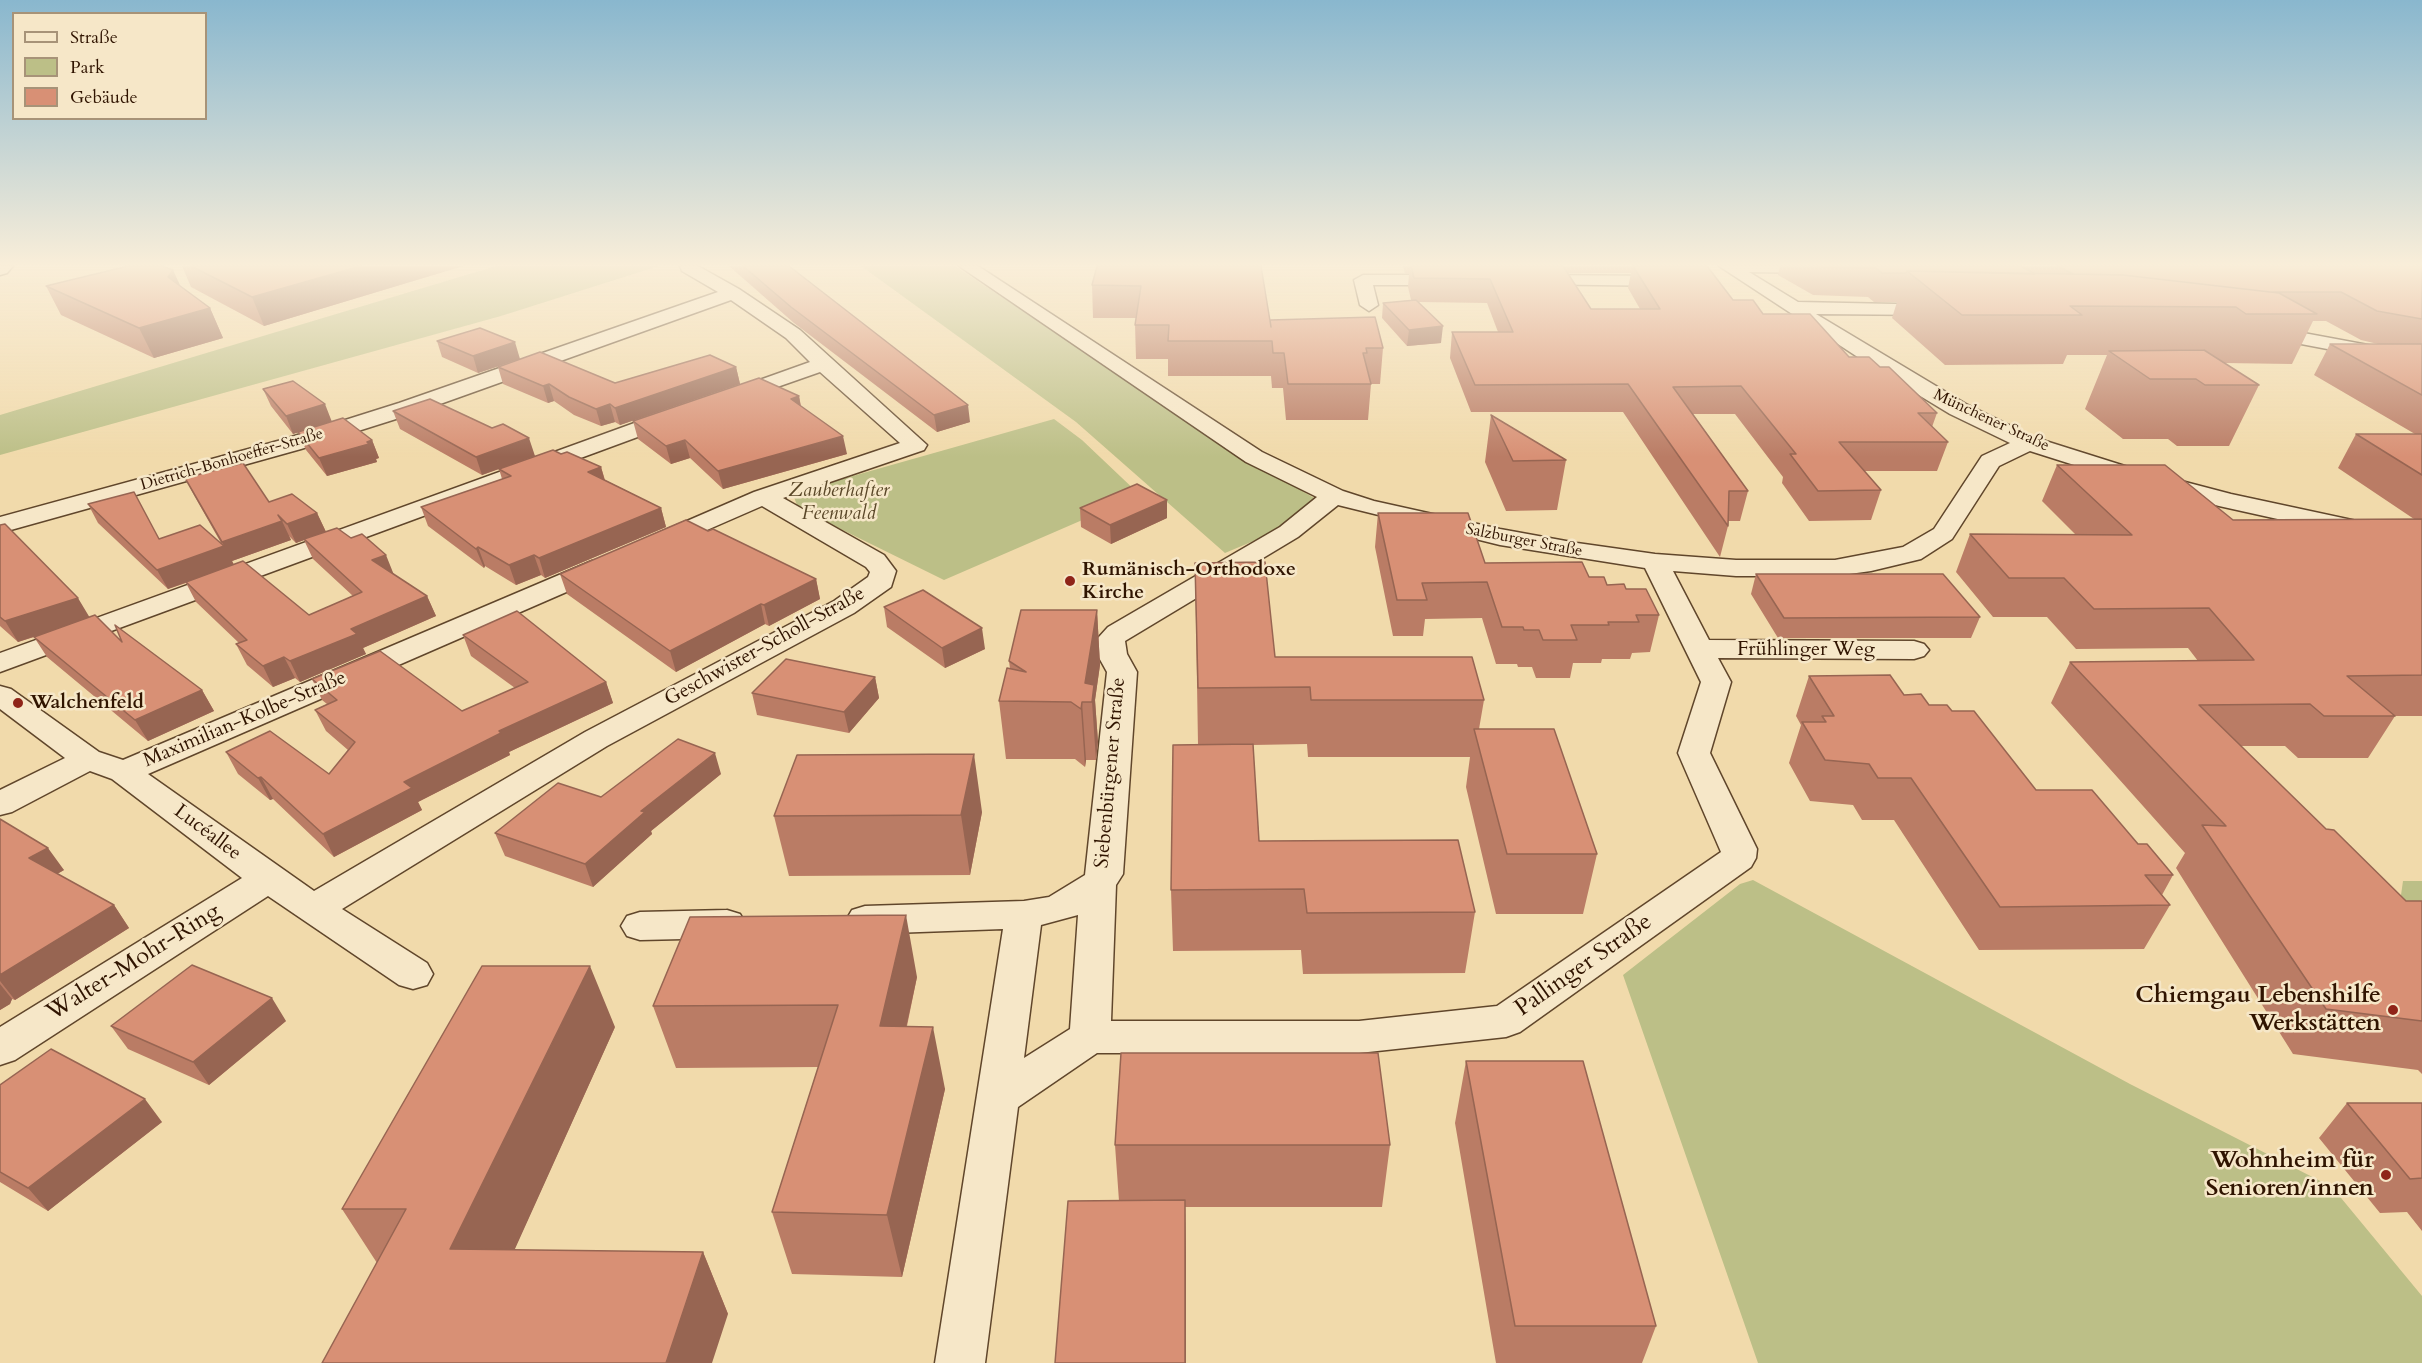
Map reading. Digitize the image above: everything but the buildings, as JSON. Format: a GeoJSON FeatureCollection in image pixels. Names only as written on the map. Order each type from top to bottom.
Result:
{"type":"FeatureCollection","features":[{"type":"Feature","properties":{"kind":"street","name":"Dietrich-Bonhoeffer-Straße"},"geometry":{"type":"LineString","coordinates":[[0,525],[282,447],[407,408],[629,330]]}},
{"type":"Feature","properties":{"kind":"street"},"geometry":{"type":"LineString","coordinates":[[763,497],[916,446],[787,330]]}},
{"type":"Feature","properties":{"kind":"street","name":"Salzburger Straße"},"geometry":{"type":"LineString","coordinates":[[1063,330],[1254,457],[1334,496],[1389,512],[1500,537],[1655,562],[1736,568],[1835,568],[1871,563],[1912,553],[1943,534],[1990,461],[2028,443]]}},
{"type":"Feature","properties":{"kind":"street","name":"Münchener Straße"},"geometry":{"type":"LineString","coordinates":[[1828,330],[1958,410],[2028,443],[2120,472],[2228,501],[2422,543]]}},
{"type":"Feature","properties":{"kind":"street"},"geometry":{"type":"LineString","coordinates":[[2248,330],[2323,341],[2422,361]]}},
{"type":"Feature","properties":{"kind":"street"},"geometry":{"type":"LineString","coordinates":[[0,663],[823,364]]}},
{"type":"Feature","properties":{"kind":"street","name":"Siebenbürgener Straße"},"geometry":{"type":"LineString","coordinates":[[826,921],[1024,915],[1057,909],[1078,899],[1098,884],[1105,874],[1122,672],[1112,654],[1110,645],[1113,638],[1289,532],[1334,496]]}},
{"type":"Feature","properties":{"kind":"street","name":"Maximilian-Kolbe-Straße"},"geometry":{"type":"LineString","coordinates":[[124,772],[763,497]]}},
{"type":"Feature","properties":{"kind":"street","name":"Geschwister-Scholl-Straße"},"geometry":{"type":"LineString","coordinates":[[313,909],[596,740],[865,595],[881,580],[883,571],[875,561],[763,497]]}},
{"type":"Feature","properties":{"kind":"street","name":"Pallinger Straße"},"geometry":{"type":"LineString","coordinates":[[1090,1037],[1359,1037],[1506,1021],[1738,858],[1739,849],[1694,753],[1716,682],[1655,562]]}},
{"type":"Feature","properties":{"kind":"street","name":"Frühlinger Weg"},"geometry":{"type":"LineString","coordinates":[[1698,649],[1914,650]]}},
{"type":"Feature","properties":{"kind":"street","name":"Lucéallee"},"geometry":{"type":"LineString","coordinates":[[0,695],[88,759],[124,772],[268,879],[413,974]]}},
{"type":"Feature","properties":{"kind":"street"},"geometry":{"type":"LineString","coordinates":[[0,804],[88,759]]}},
{"type":"Feature","properties":{"kind":"street","name":"Walter-Mohr-Ring"},"geometry":{"type":"LineString","coordinates":[[0,1048],[268,879]]}},
{"type":"Feature","properties":{"kind":"street","name":"Siebenbürgener Straße"},"geometry":{"type":"LineString","coordinates":[[1090,1037],[1098,884]]}},
{"type":"Feature","properties":{"kind":"street"},"geometry":{"type":"LineString","coordinates":[[960,1363],[1024,915]]}},
{"type":"Feature","properties":{"kind":"street"},"geometry":{"type":"LineString","coordinates":[[640,926],[756,923]]}},
{"type":"Feature","properties":{"kind":"street"},"geometry":{"type":"LineString","coordinates":[[998,1098],[1090,1037]]}},
{"type":"Feature","properties":{"kind":"green space"},"geometry":{"type":"Polygon","coordinates":[[[284,330],[452,330],[0,455],[0,415],[284,330]]]}},
{"type":"Feature","properties":{"kind":"green space"},"geometry":{"type":"Polygon","coordinates":[[[949,330],[1051,330],[1244,457],[1316,499],[1282,529],[1225,553],[1076,422],[949,330]]]}},
{"type":"Feature","properties":{"kind":"green space","name":"Zauberhafter Feenwald"},"geometry":{"type":"Polygon","coordinates":[[[1054,419],[1082,440],[1140,495],[944,580],[798,508],[794,497],[828,483],[1054,419]]]}},
{"type":"Feature","properties":{"kind":"green space"},"geometry":{"type":"Polygon","coordinates":[[[1753,880],[2130,1084],[2332,1187],[2422,1296],[2422,1363],[1758,1363],[1623,975],[1740,884],[1753,880]]]}},
{"type":"Feature","properties":{"kind":"green space"},"geometry":{"type":"Polygon","coordinates":[[[2403,881],[2422,881],[2422,932],[2399,909],[2403,881]]]}},
{"type":"Feature","properties":{"kind":"place","name":"Rumänisch-Orthodoxe Kirche"},"geometry":{"type":"Point","coordinates":[1070,581]}},
{"type":"Feature","properties":{"kind":"place","name":"Walchenfeld"},"geometry":{"type":"Point","coordinates":[18,703]}},
{"type":"Feature","properties":{"kind":"place","name":"Chiemgau Lebenshilfe Werkstätten"},"geometry":{"type":"Point","coordinates":[2393,1010]}},
{"type":"Feature","properties":{"kind":"place","name":"Wohnheim für Senioren/innen"},"geometry":{"type":"Point","coordinates":[2386,1175]}}]}
